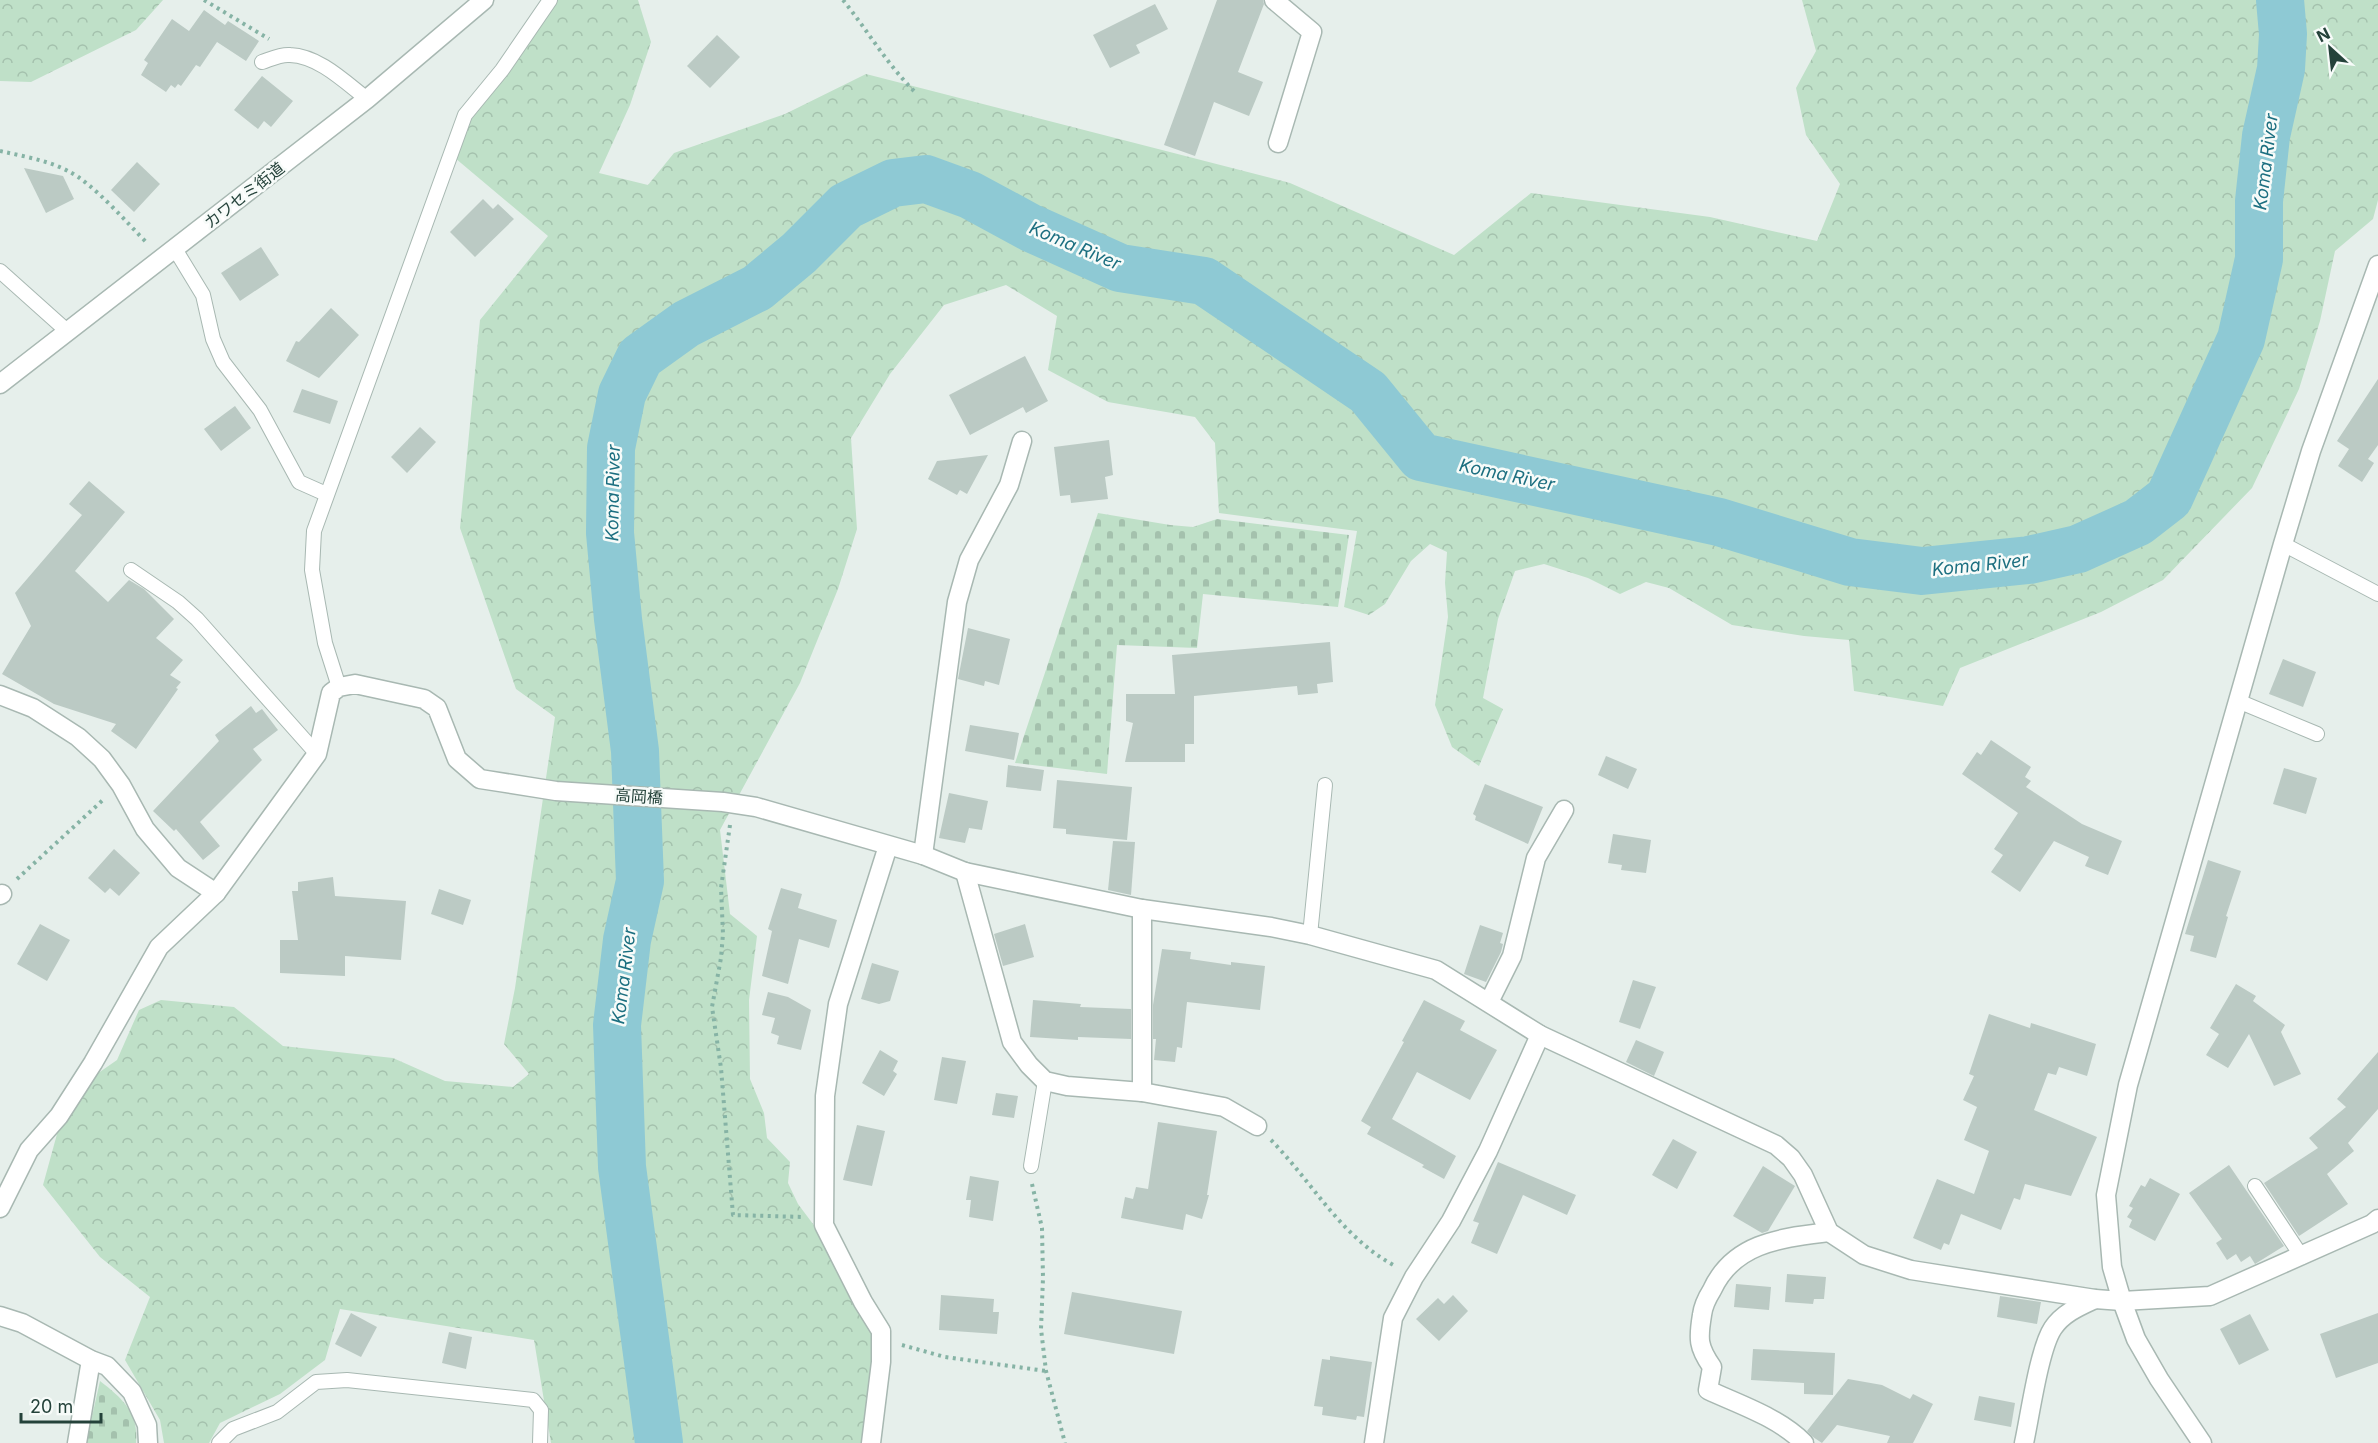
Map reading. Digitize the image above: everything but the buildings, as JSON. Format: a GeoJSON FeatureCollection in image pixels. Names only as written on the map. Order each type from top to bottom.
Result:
{"type":"FeatureCollection","features":[{"type":"Feature","properties":{"kind":"street","name":"カワセミ街道"},"geometry":{"type":"LineString","coordinates":[[0,384],[367,99],[484,0]]}},
{"type":"Feature","properties":{"kind":"street"},"geometry":{"type":"LineString","coordinates":[[1274,0],[1312,32],[1278,143]]}},
{"type":"Feature","properties":{"kind":"street"},"geometry":{"type":"LineString","coordinates":[[2202,1443],[2158,1379],[2136,1339],[2112,1267],[2106,1195],[2128,1085],[2283,544],[2312,451],[2378,265]]}},
{"type":"Feature","properties":{"kind":"street"},"geometry":{"type":"LineString","coordinates":[[922,855],[957,602],[969,560],[1009,484],[1022,441]]}},
{"type":"Feature","properties":{"kind":"street","name":"高岡橋"},"geometry":{"type":"LineString","coordinates":[[339,687],[355,684],[424,699],[437,708],[458,759],[480,779],[556,791],[728,802],[756,807],[922,855],[965,872],[1142,909],[1271,927],[1310,935],[1436,970],[1540,1035],[1776,1145],[1791,1158],[1803,1175],[1829,1232]]}},
{"type":"Feature","properties":{"kind":"street"},"geometry":{"type":"LineString","coordinates":[[0,1208],[29,1150],[59,1116],[93,1063],[159,947],[216,893],[317,754],[331,693],[339,687]]}},
{"type":"Feature","properties":{"kind":"street"},"geometry":{"type":"LineString","coordinates":[[0,696],[33,708],[78,737],[102,759],[121,785],[145,829],[178,868],[216,893]]}},
{"type":"Feature","properties":{"kind":"street"},"geometry":{"type":"LineString","coordinates":[[1489,1002],[1512,956],[1536,858],[1564,810]]}},
{"type":"Feature","properties":{"kind":"street"},"geometry":{"type":"LineString","coordinates":[[871,1443],[881,1331],[863,1302],[824,1225],[825,1096],[838,1004],[888,846]]}},
{"type":"Feature","properties":{"kind":"street"},"geometry":{"type":"LineString","coordinates":[[965,872],[984,949],[1012,1042],[1029,1065],[1045,1081],[1067,1086],[1142,1092],[1224,1107],[1257,1126]]}},
{"type":"Feature","properties":{"kind":"street"},"geometry":{"type":"LineString","coordinates":[[1142,909],[1142,1092]]}},
{"type":"Feature","properties":{"kind":"street"},"geometry":{"type":"LineString","coordinates":[[1374,1443],[1393,1318],[1414,1277],[1451,1221],[1488,1151],[1540,1035]]}},
{"type":"Feature","properties":{"kind":"street"},"geometry":{"type":"LineString","coordinates":[[1804,1443],[1795,1434],[1773,1420],[1708,1390],[1712,1367],[1701,1351],[1699,1335],[1703,1307],[1718,1277],[1737,1256],[1764,1244],[1792,1237],[1829,1232],[1864,1255],[1911,1270],[2095,1299],[2122,1301],[2210,1296],[2302,1257],[2378,1219]]}},
{"type":"Feature","properties":{"kind":"street"},"geometry":{"type":"LineString","coordinates":[[2024,1443],[2044,1352],[2053,1328],[2071,1310],[2095,1299]]}},
{"type":"Feature","properties":{"kind":"street"},"geometry":{"type":"LineString","coordinates":[[0,1316],[22,1323],[106,1366],[132,1392],[147,1425],[147,1443]]}},
{"type":"Feature","properties":{"kind":"street"},"geometry":{"type":"LineString","coordinates":[[77,1443],[91,1360]]}},
{"type":"Feature","properties":{"kind":"lane"},"geometry":{"type":"LineString","coordinates":[[339,687],[325,643],[312,570],[314,531],[465,115],[502,70],[550,0]]}},
{"type":"Feature","properties":{"kind":"lane"},"geometry":{"type":"LineString","coordinates":[[262,62],[288,54],[309,58],[367,99]]}},
{"type":"Feature","properties":{"kind":"lane"},"geometry":{"type":"LineString","coordinates":[[169,253],[203,295],[213,339],[223,362],[260,410],[299,482],[326,494]]}},
{"type":"Feature","properties":{"kind":"lane"},"geometry":{"type":"LineString","coordinates":[[0,270],[67,331]]}},
{"type":"Feature","properties":{"kind":"lane"},"geometry":{"type":"LineString","coordinates":[[2283,544],[2378,594]]}},
{"type":"Feature","properties":{"kind":"lane"},"geometry":{"type":"LineString","coordinates":[[131,570],[178,602],[197,619],[317,754]]}},
{"type":"Feature","properties":{"kind":"lane"},"geometry":{"type":"LineString","coordinates":[[2238,701],[2317,734]]}},
{"type":"Feature","properties":{"kind":"lane"},"geometry":{"type":"LineString","coordinates":[[1310,935],[1325,785]]}},
{"type":"Feature","properties":{"kind":"lane"},"geometry":{"type":"LineString","coordinates":[[1031,1166],[1045,1081]]}},
{"type":"Feature","properties":{"kind":"lane"},"geometry":{"type":"LineString","coordinates":[[2255,1186],[2302,1257]]}},
{"type":"Feature","properties":{"kind":"lane"},"geometry":{"type":"LineString","coordinates":[[219,1443],[233,1429],[276,1412],[316,1382],[347,1380],[533,1400],[541,1410],[540,1443]]}},
{"type":"Feature","properties":{"kind":"path"},"geometry":{"type":"LineString","coordinates":[[204,0],[271,40],[288,54]]}},
{"type":"Feature","properties":{"kind":"path"},"geometry":{"type":"LineString","coordinates":[[843,0],[863,24],[899,77],[917,94]]}},
{"type":"Feature","properties":{"kind":"path"},"geometry":{"type":"LineString","coordinates":[[0,151],[35,159],[69,171],[169,253]]}},
{"type":"Feature","properties":{"kind":"path"},"geometry":{"type":"LineString","coordinates":[[1,895],[121,785]]}},
{"type":"Feature","properties":{"kind":"path"},"geometry":{"type":"LineString","coordinates":[[728,802],[721,888],[723,934],[712,1007],[721,1068],[733,1215],[824,1218]]}},
{"type":"Feature","properties":{"kind":"path"},"geometry":{"type":"LineString","coordinates":[[1257,1126],[1282,1152],[1332,1213],[1372,1254],[1414,1277]]}},
{"type":"Feature","properties":{"kind":"path"},"geometry":{"type":"LineString","coordinates":[[1031,1166],[1032,1192],[1042,1228],[1041,1329],[1046,1371],[1065,1443]]}},
{"type":"Feature","properties":{"kind":"path"},"geometry":{"type":"LineString","coordinates":[[881,1331],[903,1346],[945,1356],[1046,1371]]}},
{"type":"Feature","properties":{"kind":"green space"},"geometry":{"type":"Polygon","coordinates":[[[0,0],[163,0],[136,30],[31,82],[0,81],[0,0]]]}},
{"type":"Feature","properties":{"kind":"green space"},"geometry":{"type":"Polygon","coordinates":[[[555,0],[638,0],[651,42],[630,105],[599,173],[648,185],[674,153],[785,114],[866,74],[1290,183],[1454,255],[1531,193],[1710,217],[1817,241],[1840,184],[1806,135],[1796,88],[1816,51],[1802,0],[2378,0],[2378,200],[2373,219],[2335,251],[2320,321],[2299,389],[2252,488],[2163,580],[2101,612],[1960,668],[1943,706],[1854,691],[1849,640],[1732,625],[1669,588],[1646,582],[1620,594],[1588,578],[1544,564],[1515,571],[1498,619],[1483,698],[1503,709],[1479,766],[1452,747],[1435,705],[1448,617],[1445,583],[1447,552],[1430,544],[1411,561],[1385,604],[1369,615],[1344,607],[1357,531],[1219,513],[1215,443],[1195,417],[1108,402],[1048,370],[1057,316],[1006,285],[944,305],[890,374],[851,438],[857,529],[838,589],[800,683],[720,830],[730,914],[757,936],[749,1000],[750,1079],[764,1113],[767,1138],[790,1162],[788,1183],[798,1204],[816,1228],[876,1329],[864,1443],[551,1443],[534,1340],[340,1309],[325,1360],[280,1394],[220,1423],[209,1443],[164,1443],[160,1420],[125,1360],[150,1297],[100,1257],[43,1185],[68,1094],[117,1060],[139,1010],[161,1000],[234,1007],[283,1046],[393,1058],[445,1081],[513,1087],[529,1074],[504,1044],[515,988],[555,717],[516,689],[460,528],[480,320],[548,236],[455,158],[470,117],[555,0]]]}},
{"type":"Feature","properties":{"kind":"green space"},"geometry":{"type":"Polygon","coordinates":[[[1098,513],[1170,525],[1193,527],[1217,519],[1349,535],[1338,607],[1203,594],[1197,648],[1117,645],[1107,774],[1015,763],[1098,513]]]}},
{"type":"Feature","properties":{"kind":"green space"},"geometry":{"type":"Polygon","coordinates":[[[100,1381],[122,1400],[132,1415],[135,1423],[136,1443],[86,1443],[100,1381]]]}},
{"type":"Feature","properties":{"kind":"waterway","name":"Koma River"},"geometry":{"type":"LineString","coordinates":[[659,1443],[622,1167],[617,1025],[627,940],[640,881],[635,751],[618,619],[610,533],[611,448],[622,394],[640,357],[686,324],[757,288],[799,253],[846,206],[893,183],[926,179],[970,195],[1031,228],[1120,268],[1204,281],[1368,392],[1421,457],[1719,522],[1850,562],[1922,571],[2029,560],[2078,549],[2138,522],[2169,498],[2241,339],[2259,259],[2259,201],[2266,136],[2281,69],[2283,34],[2280,0]]}}]}
